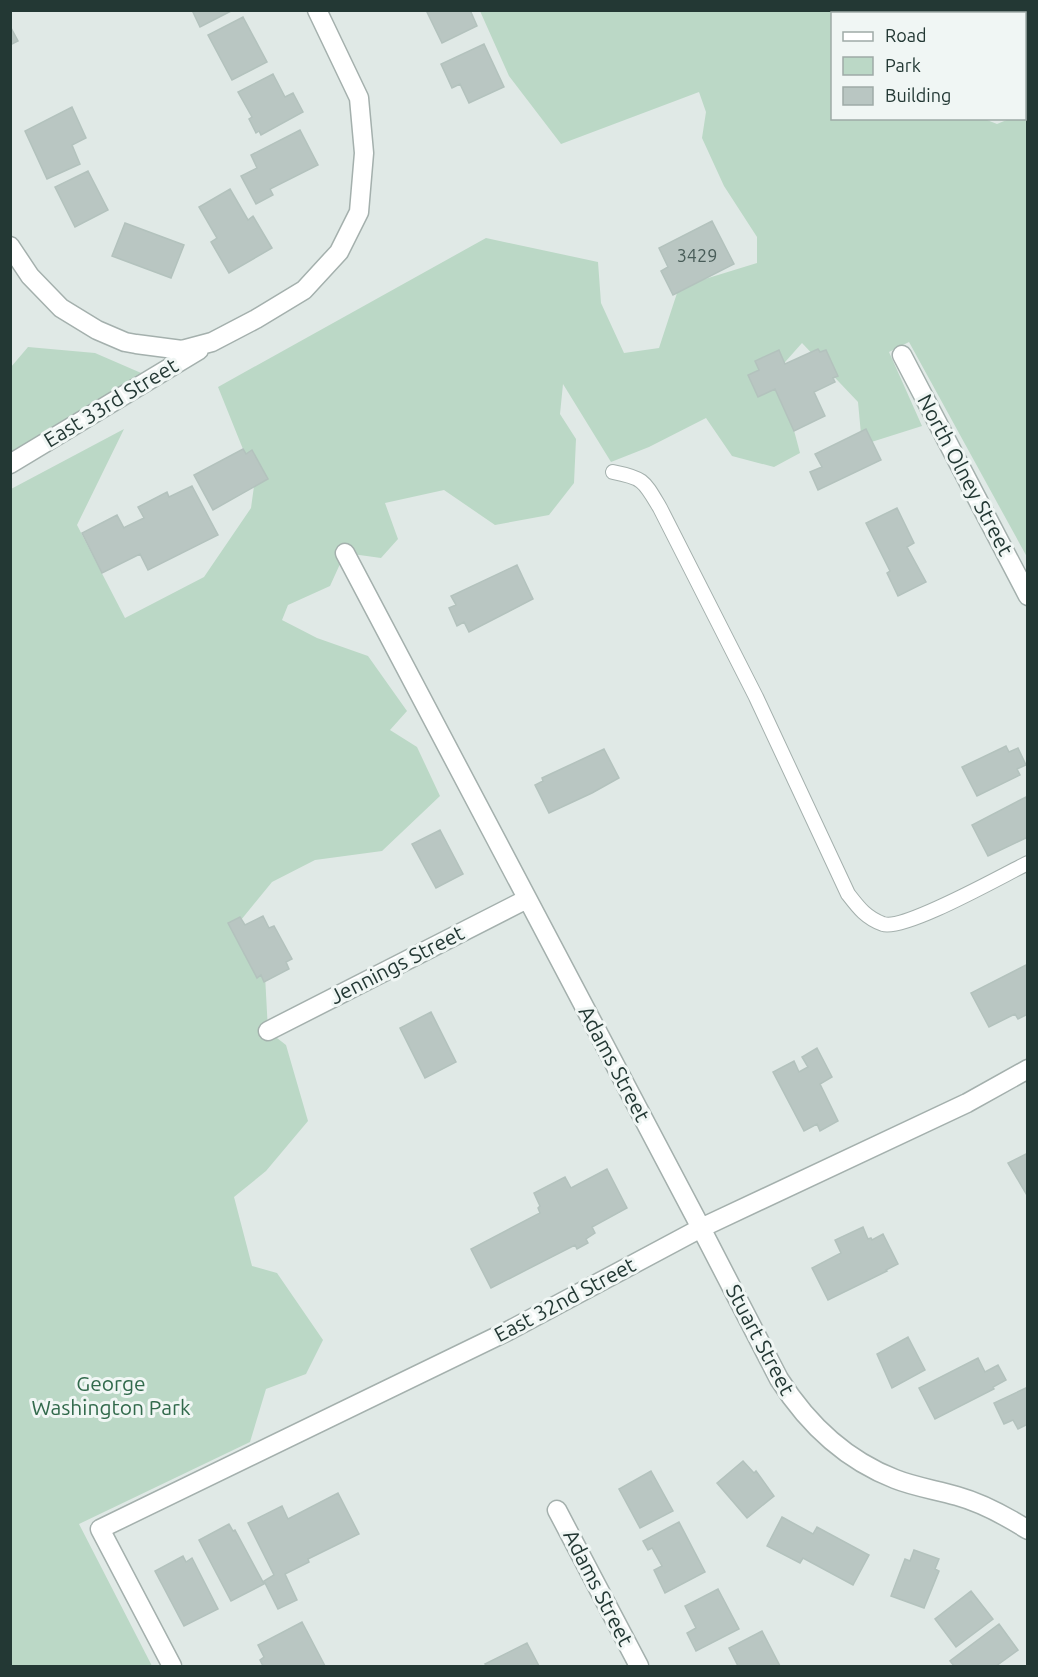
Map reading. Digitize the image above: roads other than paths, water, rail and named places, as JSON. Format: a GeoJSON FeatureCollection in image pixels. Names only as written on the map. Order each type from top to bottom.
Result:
{"type":"FeatureCollection","features":[{"type":"Feature","properties":{"kind":"street"},"geometry":{"type":"LineString","coordinates":[[10,246],[41,289],[61,308],[97,330],[125,342],[182,350],[212,342],[304,290],[339,252],[359,212],[364,153],[359,98],[317,10]]}},
{"type":"Feature","properties":{"kind":"street","name":"East 33rd Street"},"geometry":{"type":"LineString","coordinates":[[10,464],[212,342]]}},
{"type":"Feature","properties":{"kind":"street","name":"North Olney Street"},"geometry":{"type":"LineString","coordinates":[[902,355],[1028,596]]}},
{"type":"Feature","properties":{"kind":"street","name":"Adams Street"},"geometry":{"type":"LineString","coordinates":[[345,553],[701,1228]]}},
{"type":"Feature","properties":{"kind":"street","name":"Jennings Street"},"geometry":{"type":"LineString","coordinates":[[268,1031],[527,899]]}},
{"type":"Feature","properties":{"kind":"street","name":"East 32nd Street"},"geometry":{"type":"LineString","coordinates":[[172,1666],[100,1529],[510,1330],[701,1228],[967,1103],[1028,1070]]}},
{"type":"Feature","properties":{"kind":"street","name":"Stuart Street"},"geometry":{"type":"LineString","coordinates":[[701,1228],[778,1379],[802,1413],[830,1440],[884,1474],[913,1485],[971,1500],[1028,1530]]}},
{"type":"Feature","properties":{"kind":"street","name":"Adams Street"},"geometry":{"type":"LineString","coordinates":[[557,1510],[639,1666]]}},
{"type":"Feature","properties":{"kind":"lane"},"geometry":{"type":"LineString","coordinates":[[613,472],[637,477],[647,485],[660,508],[756,697],[848,894],[862,913],[884,925],[910,920],[1028,863]]}},
{"type":"Feature","properties":{"kind":"park label","name":"George Washington Park"},"geometry":{"type":"Point","coordinates":[111,1396]}}]}
